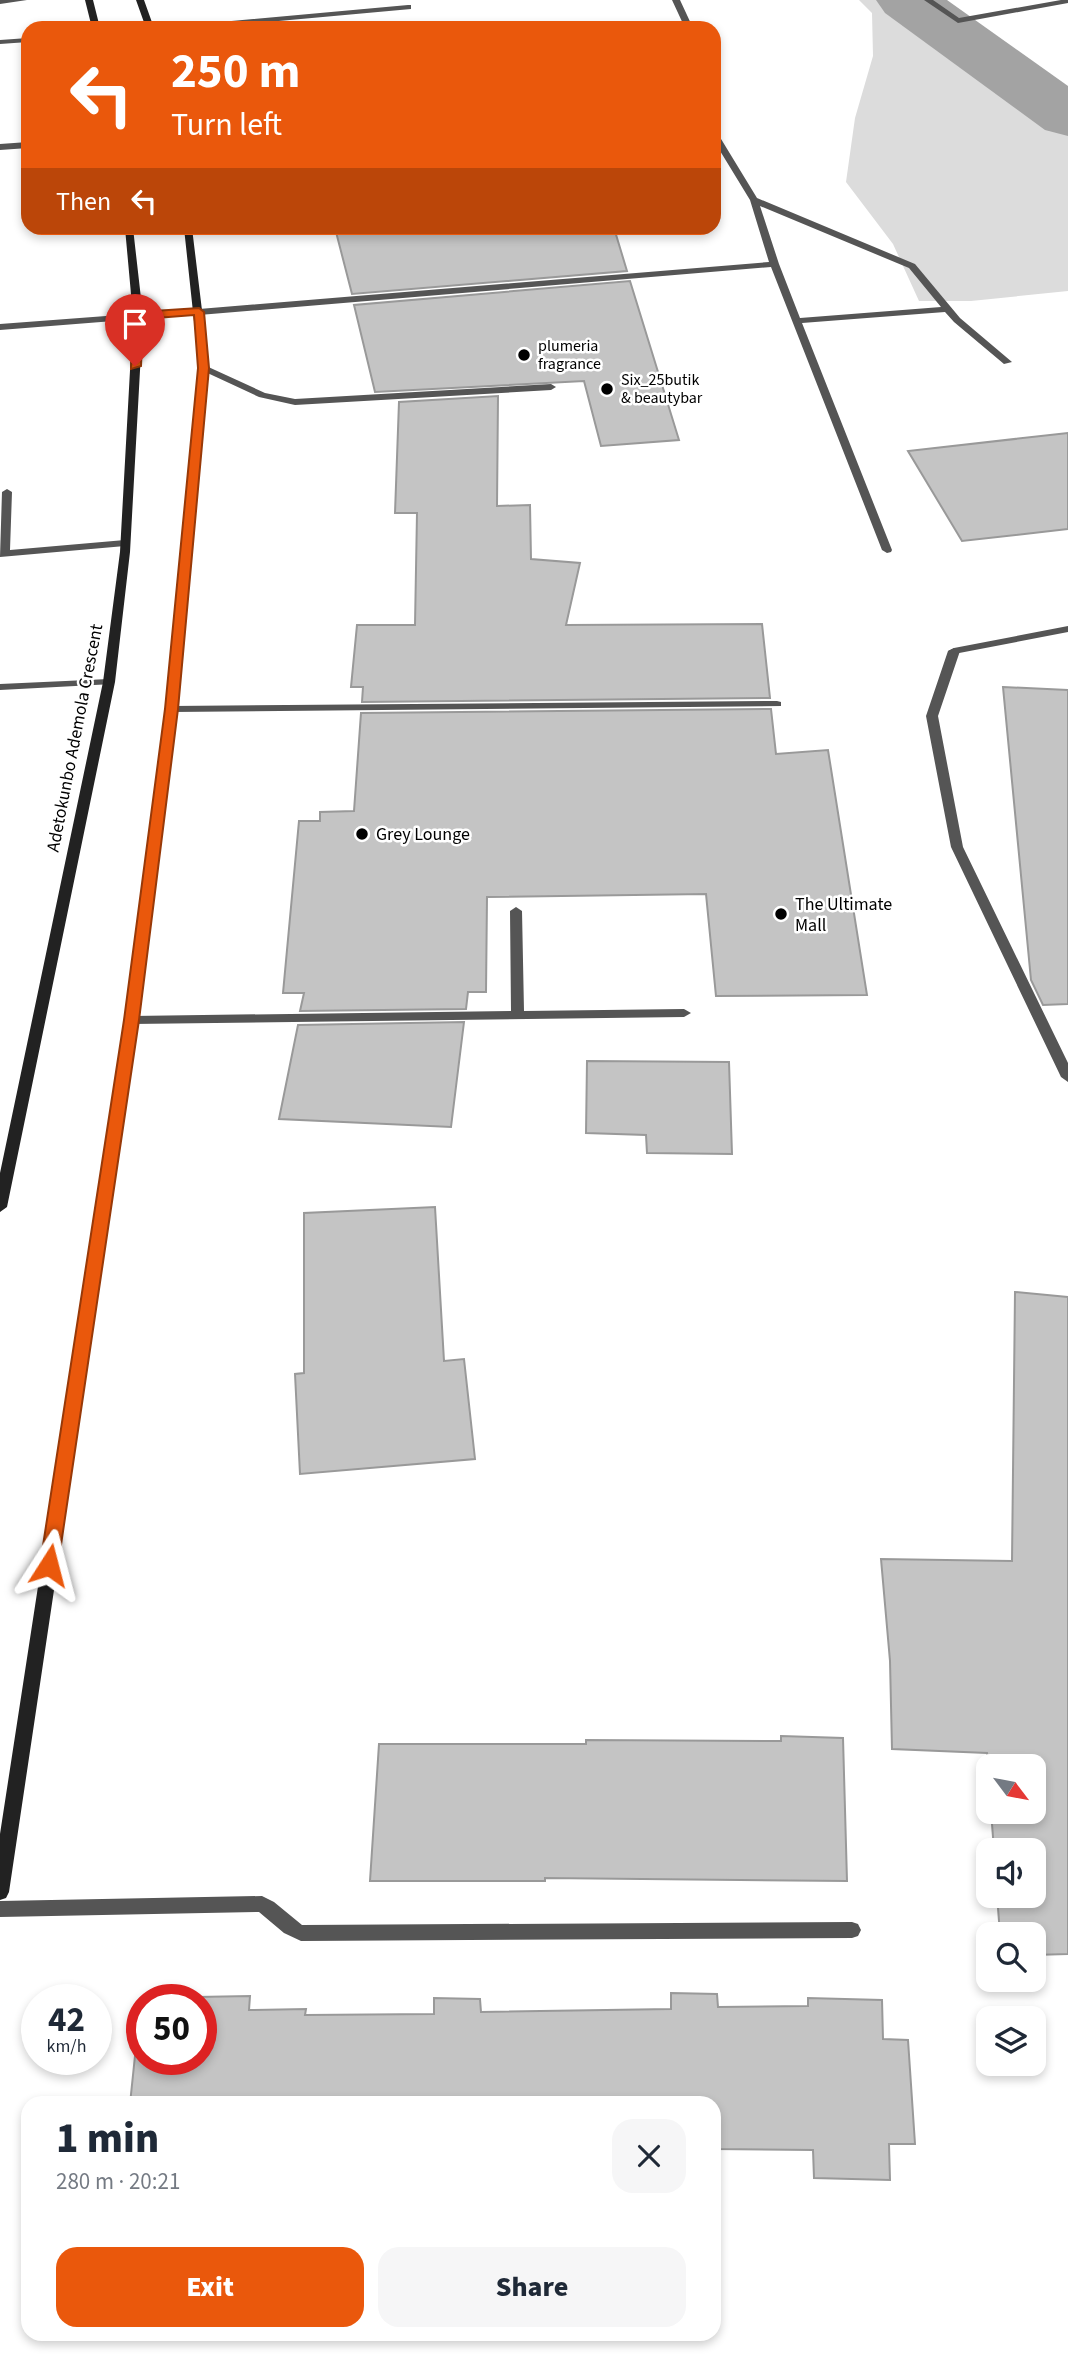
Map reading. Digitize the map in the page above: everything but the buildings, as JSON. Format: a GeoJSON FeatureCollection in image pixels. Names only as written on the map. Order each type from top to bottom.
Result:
{"type":"FeatureCollection","features":[{"type":"Feature","properties":{"kind":"main road"},"geometry":{"type":"LineString","coordinates":[[89,0],[94,21]]}},
{"type":"Feature","properties":{"kind":"main road"},"geometry":{"type":"LineString","coordinates":[[139,0],[147,21]]}},
{"type":"Feature","properties":{"kind":"main road","name":"Adetokunbo Ademola Crescent"},"geometry":{"type":"LineString","coordinates":[[0,1207],[109,682],[125,543],[138,316],[130,235]]}},
{"type":"Feature","properties":{"kind":"main road"},"geometry":{"type":"LineString","coordinates":[[0,1892],[132,1020],[172,709],[204,368],[189,235]]}},
{"type":"Feature","properties":{"kind":"street"},"geometry":{"type":"LineString","coordinates":[[0,2],[23,0]]}},
{"type":"Feature","properties":{"kind":"street"},"geometry":{"type":"LineString","coordinates":[[676,0],[686,21]]}},
{"type":"Feature","properties":{"kind":"street"},"geometry":{"type":"LineString","coordinates":[[928,0],[958,21],[1068,1]]}},
{"type":"Feature","properties":{"kind":"street"},"geometry":{"type":"LineString","coordinates":[[254,21],[408,7]]}},
{"type":"Feature","properties":{"kind":"street"},"geometry":{"type":"LineString","coordinates":[[0,42],[21,40]]}},
{"type":"Feature","properties":{"kind":"street"},"geometry":{"type":"LineString","coordinates":[[0,147],[21,146]]}},
{"type":"Feature","properties":{"kind":"street"},"geometry":{"type":"LineString","coordinates":[[721,146],[754,200],[774,264],[887,550]]}},
{"type":"Feature","properties":{"kind":"street"},"geometry":{"type":"LineString","coordinates":[[754,200],[912,266],[957,320],[1007,362]]}},
{"type":"Feature","properties":{"kind":"street"},"geometry":{"type":"LineString","coordinates":[[0,327],[774,264]]}},
{"type":"Feature","properties":{"kind":"street"},"geometry":{"type":"LineString","coordinates":[[797,321],[948,309]]}},
{"type":"Feature","properties":{"kind":"street"},"geometry":{"type":"LineString","coordinates":[[204,368],[262,395],[295,402],[551,387]]}},
{"type":"Feature","properties":{"kind":"street"},"geometry":{"type":"LineString","coordinates":[[6,492],[2,554],[125,543]]}},
{"type":"Feature","properties":{"kind":"street"},"geometry":{"type":"LineString","coordinates":[[1068,629],[954,651],[932,716],[957,847],[1068,1077]]}},
{"type":"Feature","properties":{"kind":"street"},"geometry":{"type":"LineString","coordinates":[[0,687],[109,682]]}},
{"type":"Feature","properties":{"kind":"street"},"geometry":{"type":"LineString","coordinates":[[172,709],[777,704]]}},
{"type":"Feature","properties":{"kind":"street"},"geometry":{"type":"LineString","coordinates":[[516,911],[518,1015]]}},
{"type":"Feature","properties":{"kind":"street"},"geometry":{"type":"LineString","coordinates":[[132,1020],[684,1013]]}},
{"type":"Feature","properties":{"kind":"street"},"geometry":{"type":"LineString","coordinates":[[0,1909],[262,1904],[278,1913],[287,1927],[301,1933],[852,1930]]}},
{"type":"Feature","properties":{"kind":"shaded area"},"geometry":{"type":"Polygon","coordinates":[[[859,0],[926,0],[1068,94],[1068,291],[971,301],[919,301],[893,244],[846,182],[855,118],[873,56],[872,13],[859,0]]]}},
{"type":"Feature","properties":{"kind":"waterway"},"geometry":{"type":"LineString","coordinates":[[907,0],[1068,116]]}},
{"type":"Feature","properties":{"kind":"place","name":"plumeria fragrance"},"geometry":{"type":"Point","coordinates":[524,355]}},
{"type":"Feature","properties":{"kind":"place","name":"Six_25butik & beautybar"},"geometry":{"type":"Point","coordinates":[607,389]}},
{"type":"Feature","properties":{"kind":"place","name":"Grey Lounge"},"geometry":{"type":"Point","coordinates":[362,834]}},
{"type":"Feature","properties":{"kind":"place","name":"The Ultimate Mall"},"geometry":{"type":"Point","coordinates":[781,914]}},
{"type":"Feature","properties":{"kind":"route"},"geometry":{"type":"LineString","coordinates":[[49,1565],[132,1020],[172,709],[204,368],[199,312],[138,316],[135,366]]}}]}
